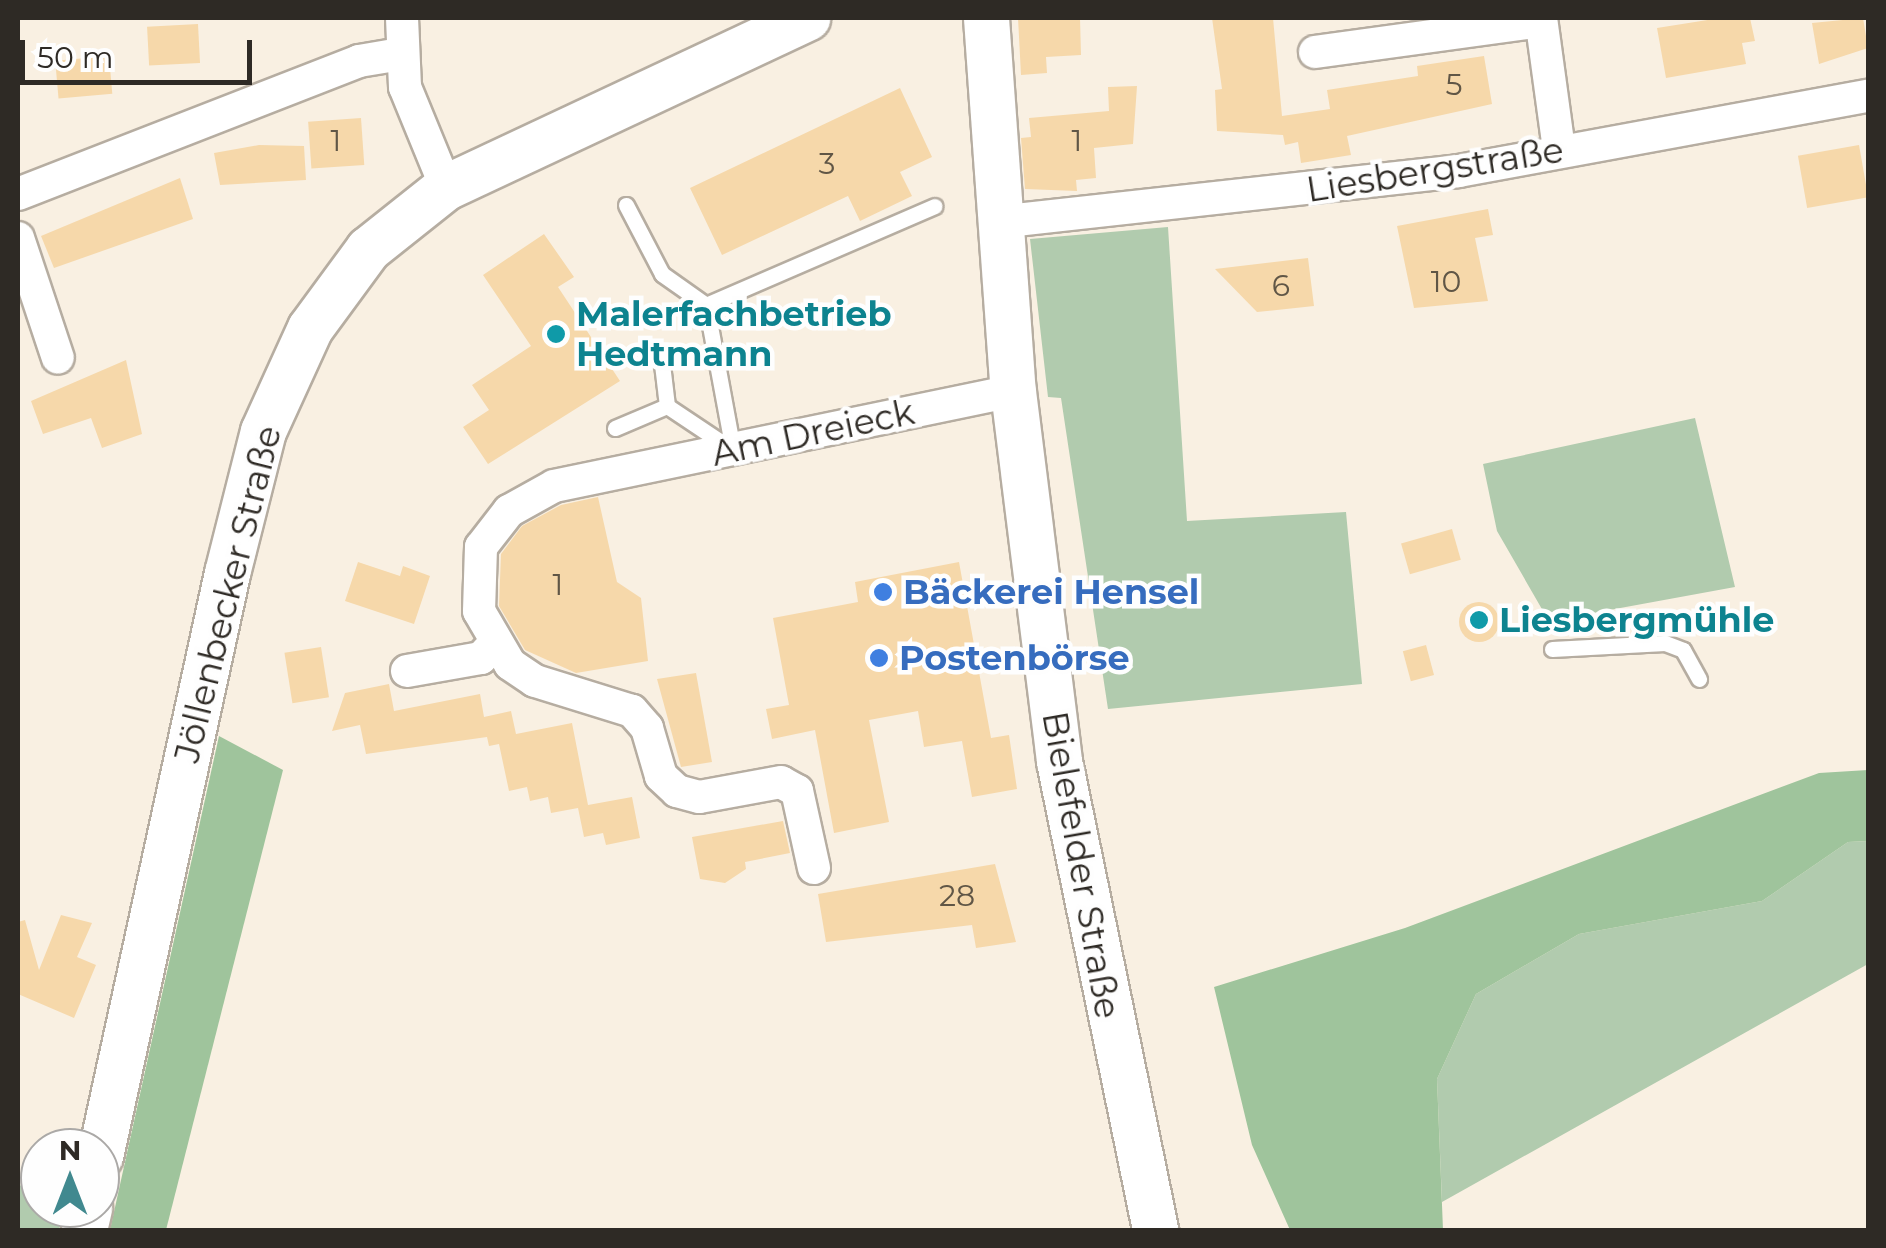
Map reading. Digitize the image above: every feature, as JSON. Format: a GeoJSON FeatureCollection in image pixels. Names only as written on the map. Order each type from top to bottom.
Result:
{"type":"FeatureCollection","features":[{"type":"Feature","properties":{"kind":"main road","name":"Jöllenbecker Straße"},"geometry":{"type":"LineString","coordinates":[[106,1128],[264,431],[310,328],[368,248],[441,175],[808,18]]}},
{"type":"Feature","properties":{"kind":"main road","name":"Bielefelder Straße"},"geometry":{"type":"LineString","coordinates":[[986,18],[1013,391],[1073,848],[1155,1230]]}},
{"type":"Feature","properties":{"kind":"street"},"geometry":{"type":"LineString","coordinates":[[402,18],[405,87],[441,175]]}},
{"type":"Feature","properties":{"kind":"street"},"geometry":{"type":"LineString","coordinates":[[1314,52],[1541,19],[1560,149]]}},
{"type":"Feature","properties":{"kind":"street"},"geometry":{"type":"LineString","coordinates":[[18,194],[358,61],[401,54]]}},
{"type":"Feature","properties":{"kind":"street","name":"Liesbergstraße"},"geometry":{"type":"LineString","coordinates":[[998,222],[1296,192],[1868,96]]}},
{"type":"Feature","properties":{"kind":"street"},"geometry":{"type":"LineString","coordinates":[[18,238],[58,358]]}},
{"type":"Feature","properties":{"kind":"street","name":"Am Dreieck"},"geometry":{"type":"LineString","coordinates":[[493,645],[474,580],[481,547],[509,512],[554,486],[1013,391]]}},
{"type":"Feature","properties":{"kind":"street"},"geometry":{"type":"LineString","coordinates":[[407,671],[481,658],[493,645],[535,680],[632,711],[647,728],[661,776],[677,791],[699,796],[782,782],[798,791],[814,868]]}},
{"type":"Feature","properties":{"kind":"lane"},"geometry":{"type":"LineString","coordinates":[[626,204],[662,274],[706,305],[733,450]]}},
{"type":"Feature","properties":{"kind":"lane"},"geometry":{"type":"LineString","coordinates":[[706,305],[935,206]]}},
{"type":"Feature","properties":{"kind":"lane"},"geometry":{"type":"LineString","coordinates":[[662,364],[667,406],[733,450]]}},
{"type":"Feature","properties":{"kind":"lane"},"geometry":{"type":"LineString","coordinates":[[615,428],[667,406]]}},
{"type":"Feature","properties":{"kind":"lane"},"geometry":{"type":"LineString","coordinates":[[1552,649],[1665,643],[1683,650],[1698,679]]}},
{"type":"Feature","properties":{"kind":"green space"},"geometry":{"type":"Polygon","coordinates":[[[1168,227],[1187,521],[1346,512],[1362,684],[1108,709],[1061,398],[1048,397],[1030,239],[1168,227]]]}},
{"type":"Feature","properties":{"kind":"green space"},"geometry":{"type":"Polygon","coordinates":[[[1695,418],[1735,587],[1593,613],[1554,630],[1497,531],[1483,464],[1695,418]]]}},
{"type":"Feature","properties":{"kind":"green space"},"geometry":{"type":"Polygon","coordinates":[[[219,736],[283,770],[166,1230],[110,1230],[120,1228],[120,1185],[219,736]]]}},
{"type":"Feature","properties":{"kind":"green space"},"geometry":{"type":"Polygon","coordinates":[[[1868,770],[1868,841],[1848,842],[1762,901],[1579,934],[1476,994],[1437,1079],[1443,1230],[1290,1230],[1252,1145],[1214,987],[1405,928],[1819,773],[1868,770]]]}},
{"type":"Feature","properties":{"kind":"green space"},"geometry":{"type":"Polygon","coordinates":[[[1868,841],[1868,964],[1442,1202],[1437,1079],[1476,994],[1579,934],[1762,901],[1848,842],[1868,841]]]}},
{"type":"Feature","properties":{"kind":"green space"},"geometry":{"type":"Polygon","coordinates":[[[18,1185],[20,1228],[59,1228],[18,1230],[18,1185]]]}},
{"type":"Feature","properties":{"kind":"building"},"geometry":{"type":"Polygon","coordinates":[[[1018,18],[1080,18],[1081,55],[1046,57],[1047,73],[1021,75],[1018,18]]]}},
{"type":"Feature","properties":{"kind":"building"},"geometry":{"type":"Polygon","coordinates":[[[1212,18],[1273,18],[1282,116],[1330,109],[1327,90],[1418,76],[1417,66],[1484,56],[1492,104],[1347,136],[1351,155],[1301,163],[1298,142],[1285,145],[1283,135],[1217,131],[1215,90],[1222,89],[1212,18]]]}},
{"type":"Feature","properties":{"kind":"building"},"geometry":{"type":"Polygon","coordinates":[[[1720,18],[1750,18],[1755,41],[1742,43],[1746,64],[1666,78],[1657,28],[1720,18]]]}},
{"type":"Feature","properties":{"kind":"building"},"geometry":{"type":"Polygon","coordinates":[[[1863,18],[1868,48],[1819,64],[1812,23],[1863,18]]]}},
{"type":"Feature","properties":{"kind":"building"},"geometry":{"type":"Polygon","coordinates":[[[198,24],[200,63],[149,66],[147,27],[198,24]]]}},
{"type":"Feature","properties":{"kind":"building"},"geometry":{"type":"Polygon","coordinates":[[[109,56],[112,94],[59,99],[55,61],[109,56]]]}},
{"type":"Feature","properties":{"kind":"building"},"geometry":{"type":"Polygon","coordinates":[[[1137,86],[1133,144],[1094,148],[1096,178],[1076,180],[1077,191],[1025,189],[1021,138],[1031,137],[1029,118],[1109,111],[1108,87],[1137,86]]]}},
{"type":"Feature","properties":{"kind":"building"},"geometry":{"type":"Polygon","coordinates":[[[900,88],[932,157],[900,172],[912,196],[860,221],[848,196],[722,255],[690,188],[900,88]]]}},
{"type":"Feature","properties":{"kind":"building"},"geometry":{"type":"Polygon","coordinates":[[[361,118],[364,165],[311,169],[308,122],[361,118]]]}},
{"type":"Feature","properties":{"kind":"building"},"geometry":{"type":"Polygon","coordinates":[[[259,145],[304,146],[306,180],[220,185],[214,153],[259,145]]]}},
{"type":"Feature","properties":{"kind":"building"},"geometry":{"type":"Polygon","coordinates":[[[1859,145],[1868,197],[1807,208],[1798,156],[1859,145]]]}},
{"type":"Feature","properties":{"kind":"building"},"geometry":{"type":"Polygon","coordinates":[[[180,178],[193,219],[54,268],[41,236],[180,178]]]}},
{"type":"Feature","properties":{"kind":"building"},"geometry":{"type":"Polygon","coordinates":[[[1488,209],[1493,235],[1475,238],[1488,301],[1414,308],[1397,226],[1488,209]]]}},
{"type":"Feature","properties":{"kind":"building"},"geometry":{"type":"Polygon","coordinates":[[[544,234],[574,277],[558,287],[620,381],[488,464],[463,427],[489,410],[472,385],[531,346],[483,275],[544,234]]]}},
{"type":"Feature","properties":{"kind":"building"},"geometry":{"type":"Polygon","coordinates":[[[1308,258],[1314,306],[1257,312],[1215,269],[1308,258]]]}},
{"type":"Feature","properties":{"kind":"building"},"geometry":{"type":"Polygon","coordinates":[[[126,360],[142,434],[102,448],[91,418],[43,434],[31,401],[126,360]]]}},
{"type":"Feature","properties":{"kind":"building"},"geometry":{"type":"Polygon","coordinates":[[[598,497],[617,582],[641,598],[648,661],[576,673],[525,650],[499,606],[501,554],[522,526],[561,505],[598,497]]]}},
{"type":"Feature","properties":{"kind":"building"},"geometry":{"type":"Polygon","coordinates":[[[1452,529],[1461,560],[1410,574],[1401,544],[1452,529]]]}},
{"type":"Feature","properties":{"kind":"building"},"geometry":{"type":"Polygon","coordinates":[[[358,562],[400,576],[403,566],[430,576],[414,624],[345,601],[358,562]]]}},
{"type":"Feature","properties":{"kind":"building","name":"Postenbörse"},"geometry":{"type":"Polygon","coordinates":[[[959,562],[991,738],[1009,735],[1017,789],[972,797],[962,741],[924,747],[918,711],[869,720],[889,822],[834,833],[815,730],[772,739],[766,709],[789,705],[773,618],[858,602],[855,582],[959,562]]]}},
{"type":"Feature","properties":{"kind":"building","name":"Liesbergmühle"},"geometry":{"type":"Polygon","coordinates":[[[1479,602],[1493,608],[1499,622],[1493,636],[1479,642],[1465,636],[1459,622],[1465,608],[1479,602]]]}},
{"type":"Feature","properties":{"kind":"building"},"geometry":{"type":"Polygon","coordinates":[[[1426,645],[1434,675],[1411,681],[1403,651],[1426,645]]]}},
{"type":"Feature","properties":{"kind":"building"},"geometry":{"type":"Polygon","coordinates":[[[321,647],[329,697],[292,703],[284,653],[321,647]]]}},
{"type":"Feature","properties":{"kind":"building"},"geometry":{"type":"Polygon","coordinates":[[[696,673],[712,762],[681,767],[657,679],[696,673]]]}},
{"type":"Feature","properties":{"kind":"building"},"geometry":{"type":"Polygon","coordinates":[[[389,684],[394,711],[480,694],[484,717],[511,711],[516,734],[572,723],[588,805],[632,797],[640,838],[606,845],[603,833],[584,837],[578,808],[551,813],[548,797],[530,801],[527,787],[509,791],[499,744],[489,746],[487,737],[366,754],[360,725],[332,731],[345,693],[389,684]]]}},
{"type":"Feature","properties":{"kind":"building"},"geometry":{"type":"Polygon","coordinates":[[[783,821],[790,853],[745,862],[746,869],[725,883],[700,879],[692,837],[783,821]]]}},
{"type":"Feature","properties":{"kind":"building"},"geometry":{"type":"Polygon","coordinates":[[[995,864],[1016,942],[976,948],[972,925],[826,942],[818,894],[995,864]]]}},
{"type":"Feature","properties":{"kind":"building"},"geometry":{"type":"Polygon","coordinates":[[[61,915],[92,923],[77,957],[96,965],[74,1018],[18,994],[18,922],[25,920],[39,970],[61,915]]]}},
{"type":"Feature","properties":{"kind":"place","name":"Malerfachbetrieb Hedtmann"},"geometry":{"type":"Point","coordinates":[556,334]}},
{"type":"Feature","properties":{"kind":"place","name":"Bäckerei Hensel"},"geometry":{"type":"Point","coordinates":[883,592]}},
{"type":"Feature","properties":{"kind":"place","name":"Liesbergmühle"},"geometry":{"type":"Point","coordinates":[1479,620]}},
{"type":"Feature","properties":{"kind":"place","name":"Postenbörse"},"geometry":{"type":"Point","coordinates":[879,658]}}]}
